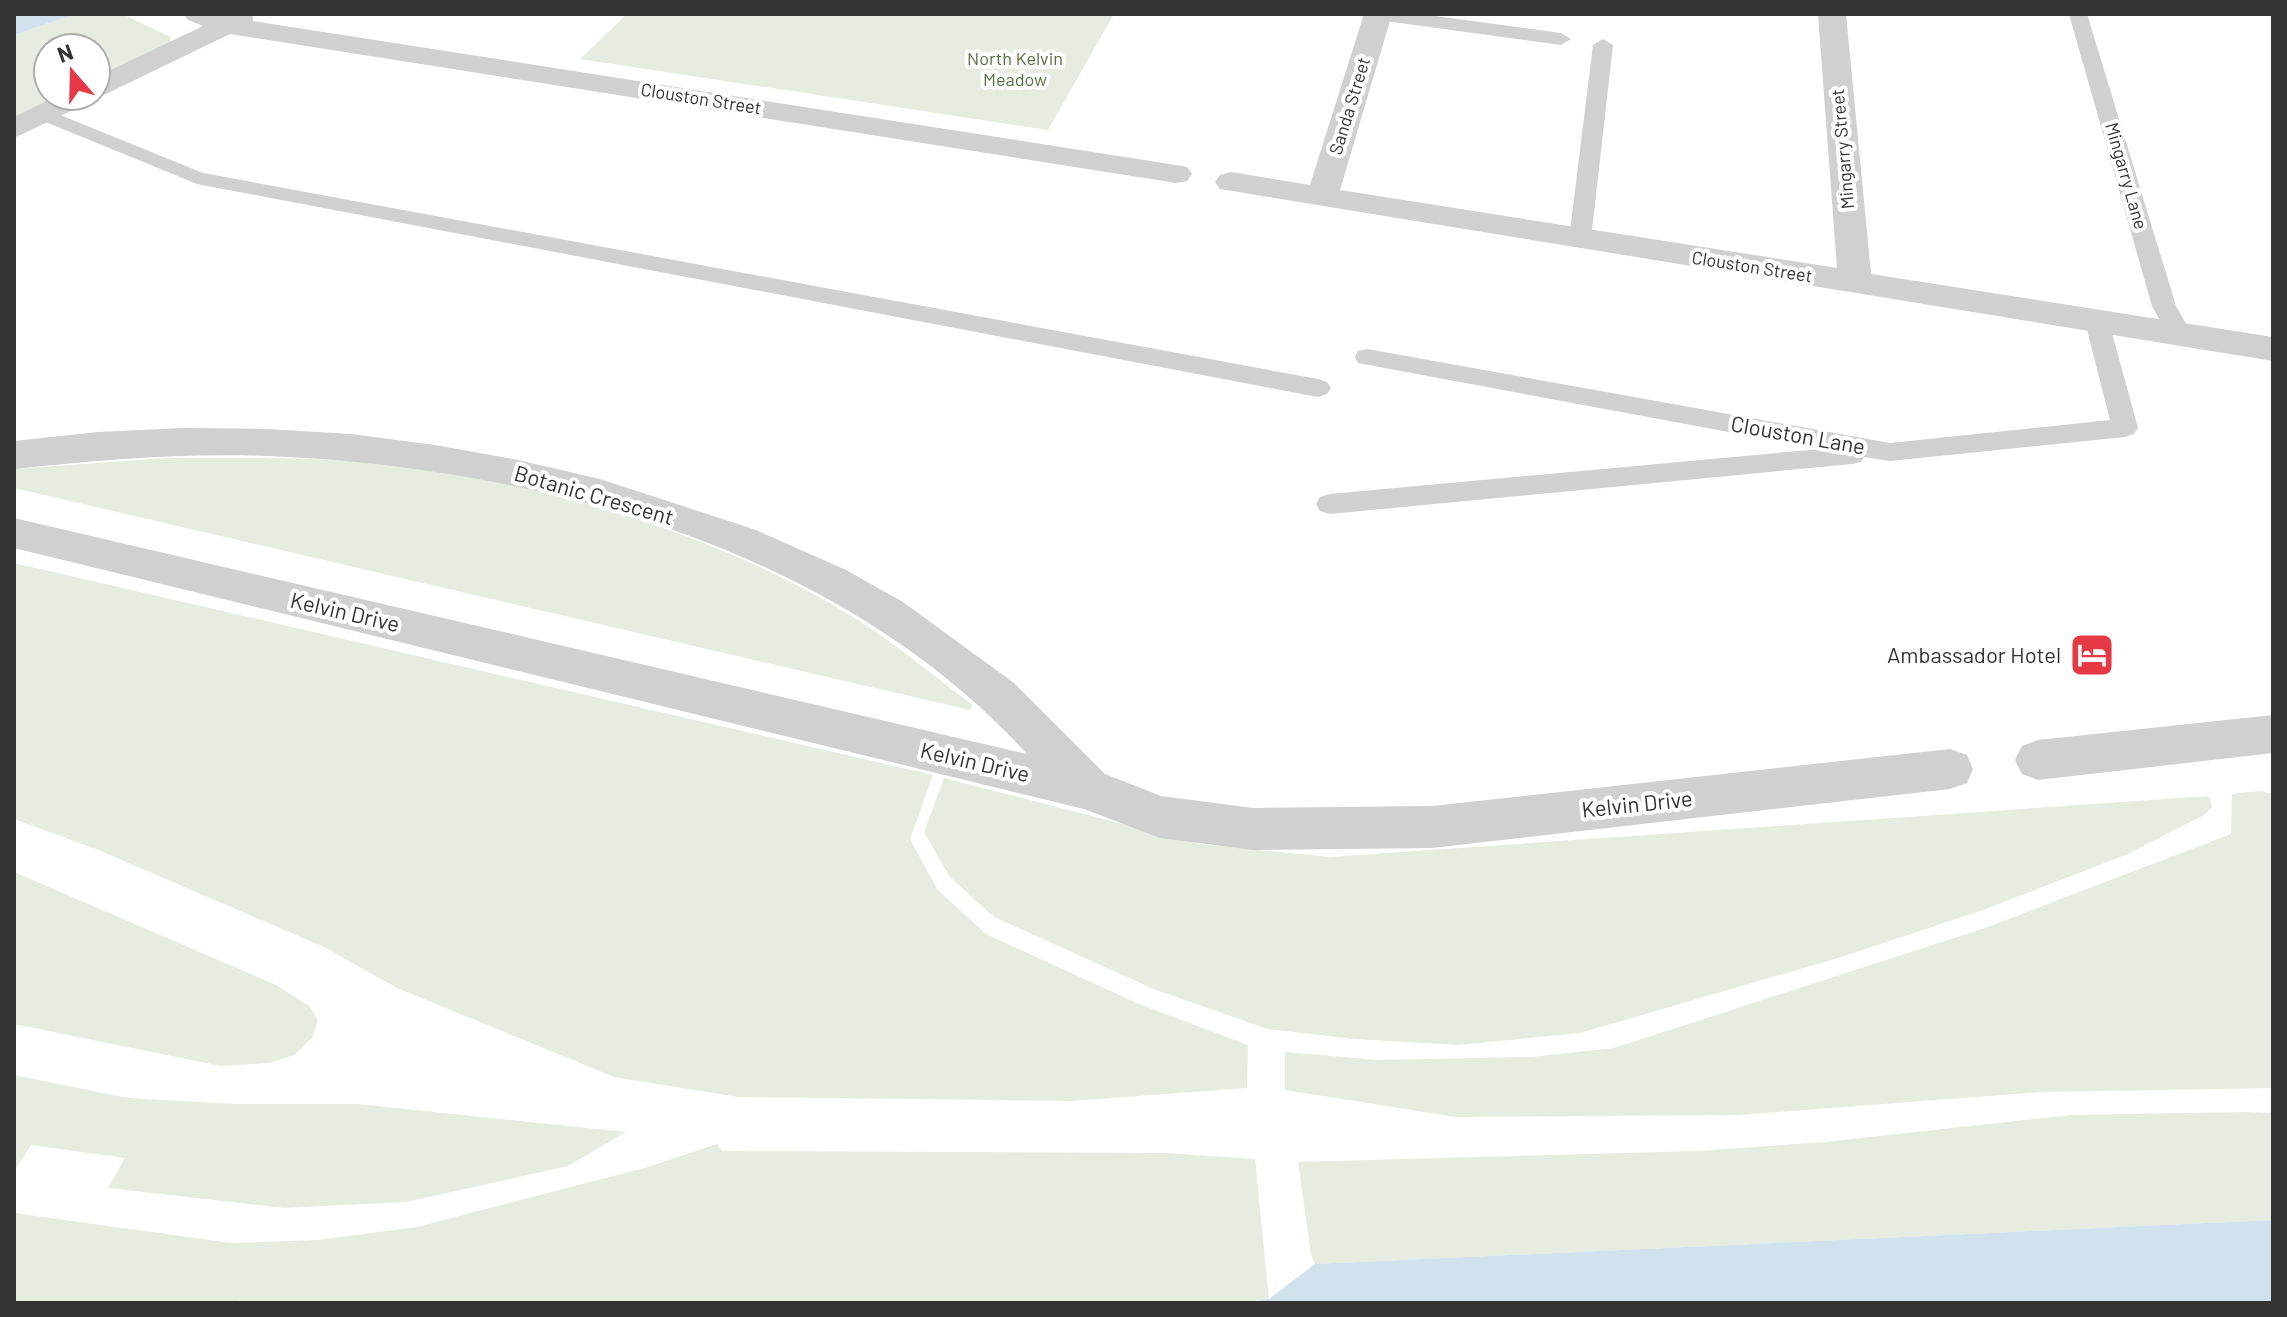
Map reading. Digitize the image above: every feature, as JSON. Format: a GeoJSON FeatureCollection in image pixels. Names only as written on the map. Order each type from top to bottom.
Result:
{"type":"FeatureCollection","features":[{"type":"Feature","properties":{"kind":"street","name":"Sanda Street"},"geometry":{"type":"LineString","coordinates":[[1322,197],[1378,14]]}},
{"type":"Feature","properties":{"kind":"street","name":"Mingarry Street"},"geometry":{"type":"LineString","coordinates":[[1832,14],[1855,283]]}},
{"type":"Feature","properties":{"kind":"street","name":"Clouston Street"},"geometry":{"type":"LineString","coordinates":[[220,18],[1176,174]]}},
{"type":"Feature","properties":{"kind":"street"},"geometry":{"type":"LineString","coordinates":[[112,79],[220,18]]}},
{"type":"Feature","properties":{"kind":"street"},"geometry":{"type":"LineString","coordinates":[[14,129],[47,112]]}},
{"type":"Feature","properties":{"kind":"street","name":"Clouston Street"},"geometry":{"type":"LineString","coordinates":[[1231,182],[2273,349]]}},
{"type":"Feature","properties":{"kind":"street","name":"Botanic Crescent"},"geometry":{"type":"LineString","coordinates":[[14,455],[180,442],[304,443],[428,455],[521,473],[626,500],[727,535],[813,572],[911,630],[1009,706],[1088,789]]}},
{"type":"Feature","properties":{"kind":"street","name":"Kelvin Drive"},"geometry":{"type":"LineString","coordinates":[[14,533],[1088,789],[1160,817],[1253,829],[1432,827],[1950,769]]}},
{"type":"Feature","properties":{"kind":"street"},"geometry":{"type":"LineString","coordinates":[[2038,760],[2265,739]]}},
{"type":"Feature","properties":{"kind":"lane"},"geometry":{"type":"LineString","coordinates":[[1378,14],[1561,39]]}},
{"type":"Feature","properties":{"kind":"lane","name":"Mingarry Lane"},"geometry":{"type":"LineString","coordinates":[[2078,14],[2164,306],[2180,335]]}},
{"type":"Feature","properties":{"kind":"lane"},"geometry":{"type":"LineString","coordinates":[[1580,239],[1603,45]]}},
{"type":"Feature","properties":{"kind":"lane"},"geometry":{"type":"LineString","coordinates":[[43,114],[197,178],[1318,388]]}},
{"type":"Feature","properties":{"kind":"lane","name":"Clouston Lane"},"geometry":{"type":"LineString","coordinates":[[1367,357],[1890,452],[2125,428],[2097,322]]}},
{"type":"Feature","properties":{"kind":"lane"},"geometry":{"type":"LineString","coordinates":[[1330,504],[1890,452]]}},
{"type":"Feature","properties":{"kind":"green space"},"geometry":{"type":"Polygon","coordinates":[[[75,14],[122,14],[171,37],[168,46],[112,74],[112,32],[32,32],[32,112],[38,112],[14,124],[14,35],[75,14]]]}},
{"type":"Feature","properties":{"kind":"green space","name":"North Kelvin Meadow"},"geometry":{"type":"Polygon","coordinates":[[[627,14],[1114,14],[1048,130],[580,59],[627,14]]]}},
{"type":"Feature","properties":{"kind":"green space"},"geometry":{"type":"Polygon","coordinates":[[[167,458],[295,458],[390,464],[477,477],[592,505],[706,544],[813,594],[861,622],[973,705],[970,710],[14,488],[14,469],[167,458]]]}},
{"type":"Feature","properties":{"kind":"green space"},"geometry":{"type":"Polygon","coordinates":[[[14,563],[933,775],[910,839],[937,889],[986,934],[1139,1004],[1248,1045],[1247,1088],[1070,1101],[738,1097],[614,1077],[397,988],[324,947],[96,849],[14,819],[14,563]]]}},
{"type":"Feature","properties":{"kind":"green space"},"geometry":{"type":"Polygon","coordinates":[[[944,778],[1200,844],[1330,857],[2209,796],[2212,807],[2204,815],[2128,854],[1983,910],[1838,958],[1580,1033],[1459,1045],[1354,1039],[1268,1029],[1156,990],[994,917],[950,877],[924,832],[944,778]]]}},
{"type":"Feature","properties":{"kind":"green space"},"geometry":{"type":"Polygon","coordinates":[[[2260,791],[2273,794],[2273,1088],[2041,1092],[1738,1115],[1456,1117],[1285,1090],[1285,1052],[1377,1060],[1531,1057],[1614,1048],[1985,928],[2231,834],[2232,794],[2260,791]]]}},
{"type":"Feature","properties":{"kind":"green space"},"geometry":{"type":"Polygon","coordinates":[[[14,872],[276,985],[309,1006],[318,1020],[312,1038],[294,1055],[269,1063],[221,1066],[14,1024],[14,872]]]}},
{"type":"Feature","properties":{"kind":"green space"},"geometry":{"type":"Polygon","coordinates":[[[14,1075],[128,1098],[234,1104],[358,1104],[626,1132],[568,1166],[406,1202],[284,1208],[108,1188],[125,1158],[31,1145],[14,1172],[14,1075]]]}},
{"type":"Feature","properties":{"kind":"green space"},"geometry":{"type":"Polygon","coordinates":[[[2273,1113],[2273,1220],[1315,1264],[1311,1255],[1298,1162],[1698,1151],[1825,1142],[2070,1115],[2273,1113]]]}},
{"type":"Feature","properties":{"kind":"green space"},"geometry":{"type":"Polygon","coordinates":[[[717,1144],[722,1151],[1165,1153],[1255,1159],[1269,1299],[1241,1303],[241,1303],[240,1300],[236,1303],[14,1303],[14,1213],[231,1243],[318,1240],[417,1227],[648,1167],[717,1144]]]}},
{"type":"Feature","properties":{"kind":"water"},"geometry":{"type":"Polygon","coordinates":[[[14,14],[75,14],[14,35],[14,14]]]}},
{"type":"Feature","properties":{"kind":"water"},"geometry":{"type":"Polygon","coordinates":[[[2273,1220],[2273,1303],[1241,1303],[1269,1299],[1315,1264],[2273,1220]]]}},
{"type":"Feature","properties":{"kind":"place","name":"Ambassador Hotel"},"geometry":{"type":"Point","coordinates":[2092,655]}}]}
